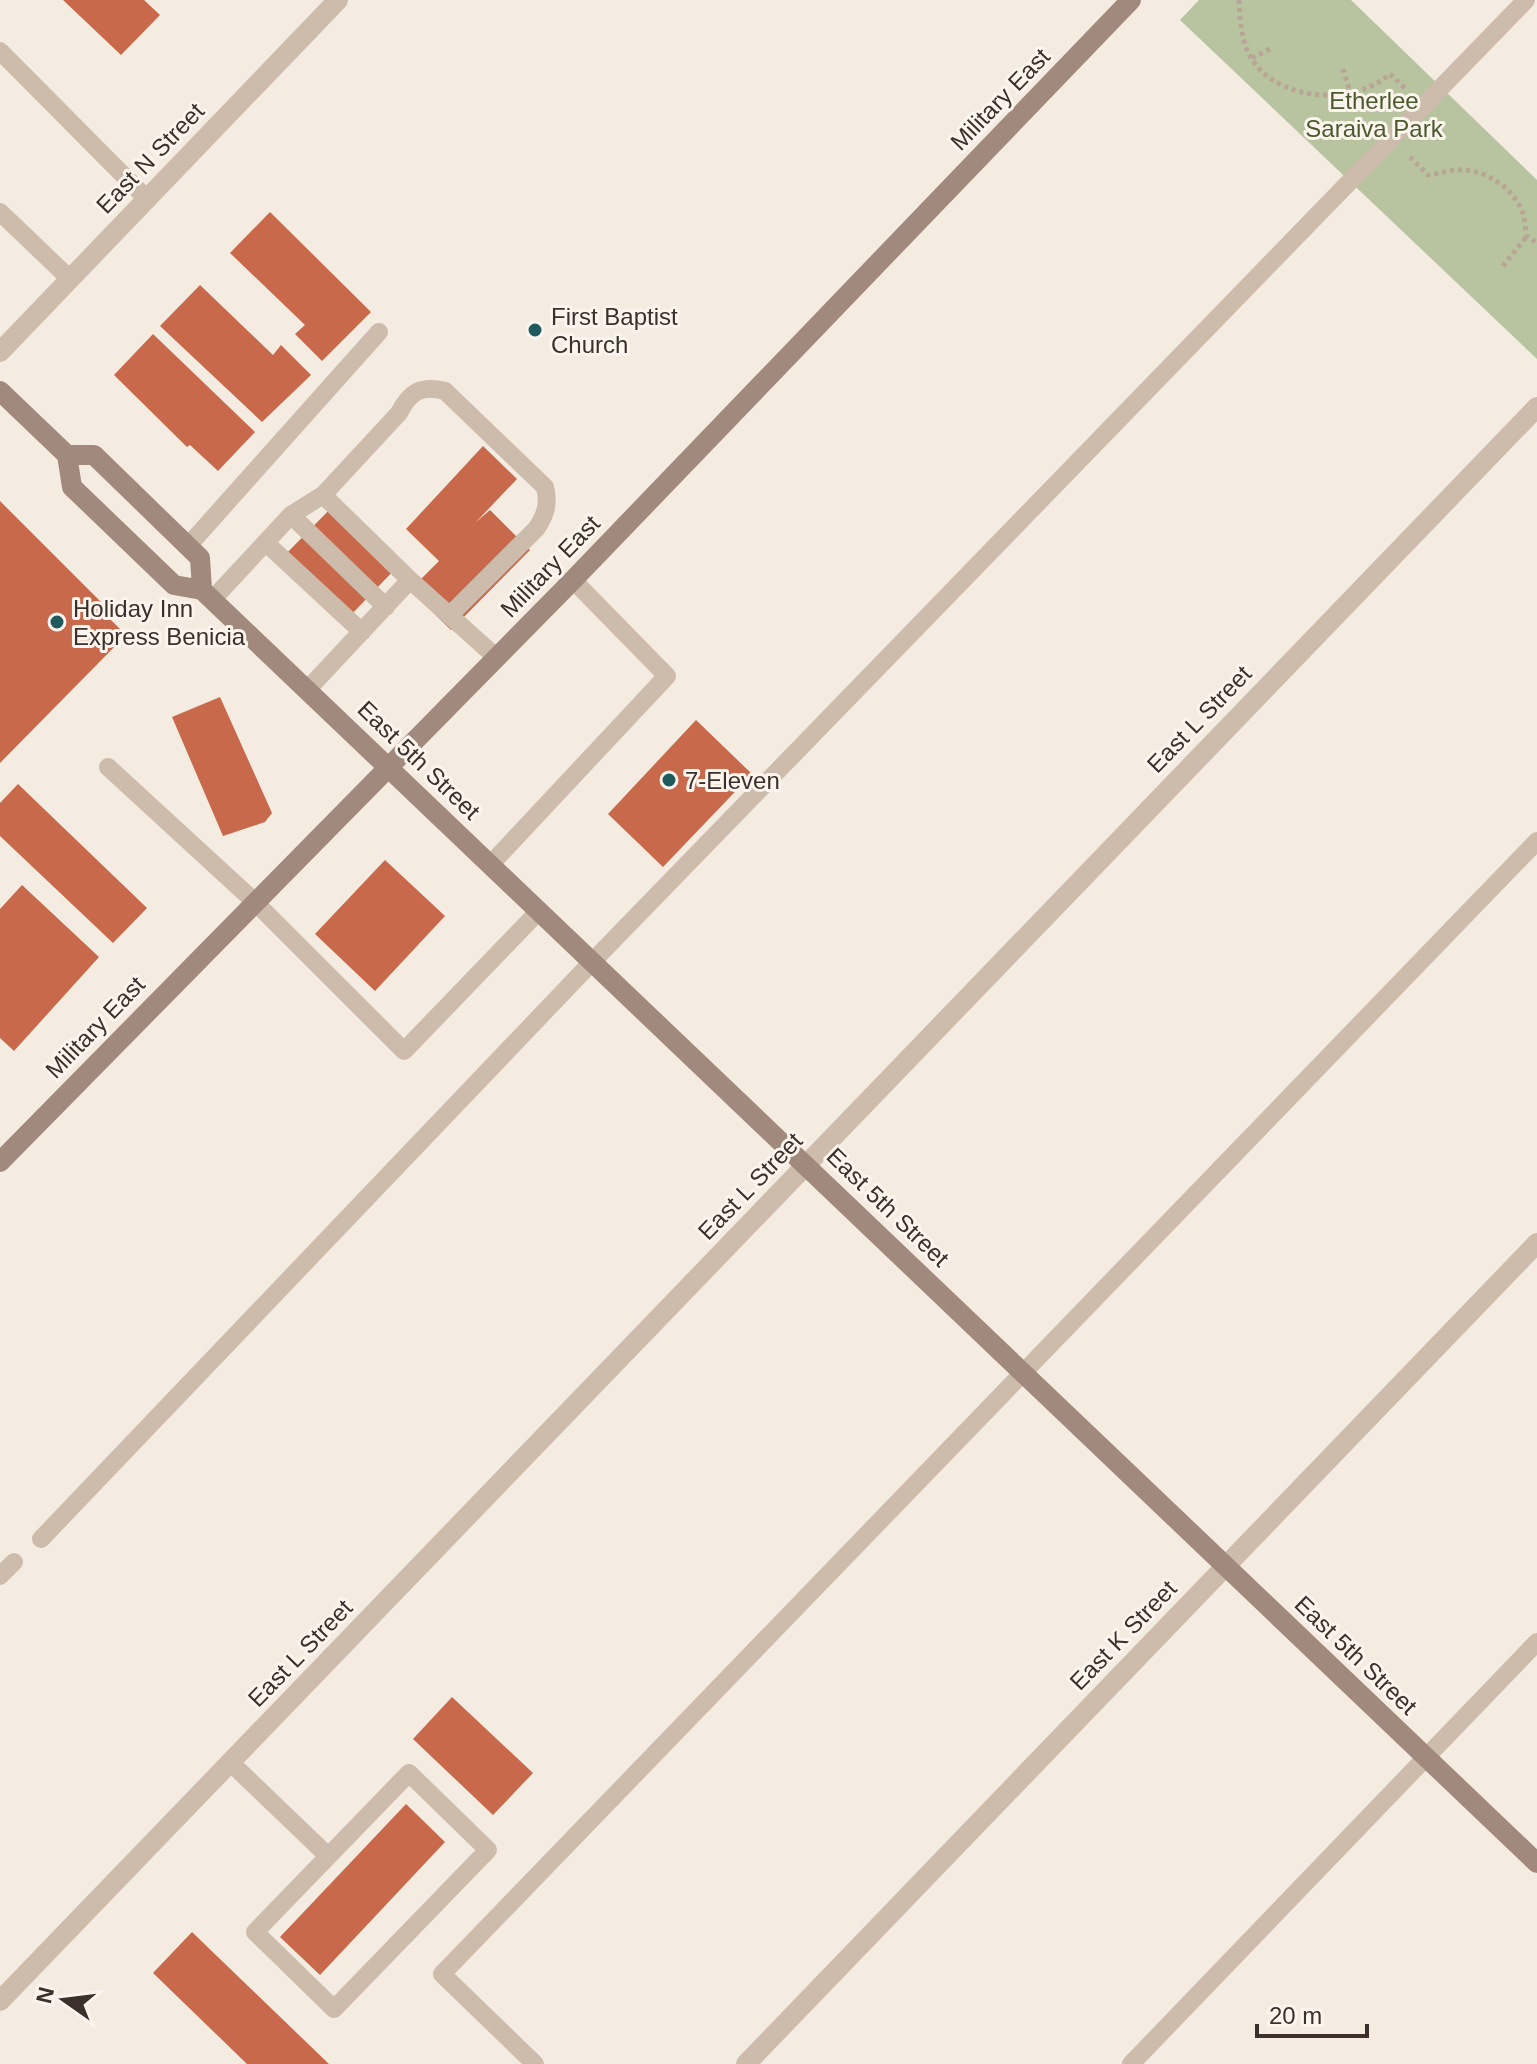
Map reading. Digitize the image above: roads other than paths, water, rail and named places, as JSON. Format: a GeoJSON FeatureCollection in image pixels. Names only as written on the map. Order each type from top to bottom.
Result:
{"type":"FeatureCollection","features":[{"type":"Feature","properties":{"kind":"street","name":"East N Street"},"geometry":{"type":"LineString","coordinates":[[0,352],[338,0]]}},
{"type":"Feature","properties":{"kind":"street","name":"Military East"},"geometry":{"type":"LineString","coordinates":[[3,1152],[497,658],[1131,0]]}},
{"type":"Feature","properties":{"kind":"street"},"geometry":{"type":"LineString","coordinates":[[0,391],[67,455],[94,455],[188,546],[200,558],[207,595]]}},
{"type":"Feature","properties":{"kind":"street","name":"East L Street"},"geometry":{"type":"LineString","coordinates":[[4,1990],[230,1762],[1537,407]]}},
{"type":"Feature","properties":{"kind":"street","name":"East 5th Street"},"geometry":{"type":"LineString","coordinates":[[67,455],[72,487],[174,585],[207,595],[1537,1863]]}},
{"type":"Feature","properties":{"kind":"street","name":"East K Street"},"geometry":{"type":"LineString","coordinates":[[746,2064],[1537,1243]]}},
{"type":"Feature","properties":{"kind":"lane"},"geometry":{"type":"LineString","coordinates":[[41,1539],[592,962],[1526,0]]}},
{"type":"Feature","properties":{"kind":"lane"},"geometry":{"type":"LineString","coordinates":[[0,51],[147,199]]}},
{"type":"Feature","properties":{"kind":"lane"},"geometry":{"type":"LineString","coordinates":[[0,212],[70,279]]}},
{"type":"Feature","properties":{"kind":"lane"},"geometry":{"type":"LineString","coordinates":[[188,546],[379,332]]}},
{"type":"Feature","properties":{"kind":"lane"},"geometry":{"type":"LineString","coordinates":[[207,595],[266,543],[291,515],[323,495],[399,413],[406,399],[416,390],[430,387],[445,391],[545,487],[547,497],[545,516],[536,529],[450,615]]}},
{"type":"Feature","properties":{"kind":"lane"},"geometry":{"type":"LineString","coordinates":[[323,495],[410,580],[497,658]]}},
{"type":"Feature","properties":{"kind":"lane"},"geometry":{"type":"LineString","coordinates":[[291,515],[386,607]]}},
{"type":"Feature","properties":{"kind":"lane"},"geometry":{"type":"LineString","coordinates":[[266,543],[362,632]]}},
{"type":"Feature","properties":{"kind":"lane"},"geometry":{"type":"LineString","coordinates":[[307,690],[410,580]]}},
{"type":"Feature","properties":{"kind":"lane"},"geometry":{"type":"LineString","coordinates":[[490,865],[667,676],[573,580]]}},
{"type":"Feature","properties":{"kind":"lane"},"geometry":{"type":"LineString","coordinates":[[108,767],[255,902],[404,1051],[539,911]]}},
{"type":"Feature","properties":{"kind":"lane"},"geometry":{"type":"LineString","coordinates":[[535,2064],[442,1974],[1537,841]]}},
{"type":"Feature","properties":{"kind":"lane"},"geometry":{"type":"LineString","coordinates":[[0,1576],[14,1562]]}},
{"type":"Feature","properties":{"kind":"lane"},"geometry":{"type":"LineString","coordinates":[[1131,2064],[1537,1642]]}},
{"type":"Feature","properties":{"kind":"lane"},"geometry":{"type":"LineString","coordinates":[[230,1762],[328,1856]]}},
{"type":"Feature","properties":{"kind":"lane"},"geometry":{"type":"LineString","coordinates":[[409,1773],[488,1850],[334,2009],[255,1932],[328,1856],[409,1773]]}},
{"type":"Feature","properties":{"kind":"place","name":"First Baptist Church"},"geometry":{"type":"Point","coordinates":[535,330]}},
{"type":"Feature","properties":{"kind":"place","name":"Holiday Inn Express Benicia"},"geometry":{"type":"Point","coordinates":[57,622]}},
{"type":"Feature","properties":{"kind":"place","name":"7-Eleven"},"geometry":{"type":"Point","coordinates":[669,780]}},
{"type":"Feature","properties":{"kind":"park label","name":"Etherlee Saraiva Park"},"geometry":{"type":"Point","coordinates":[1374,114]}}]}
